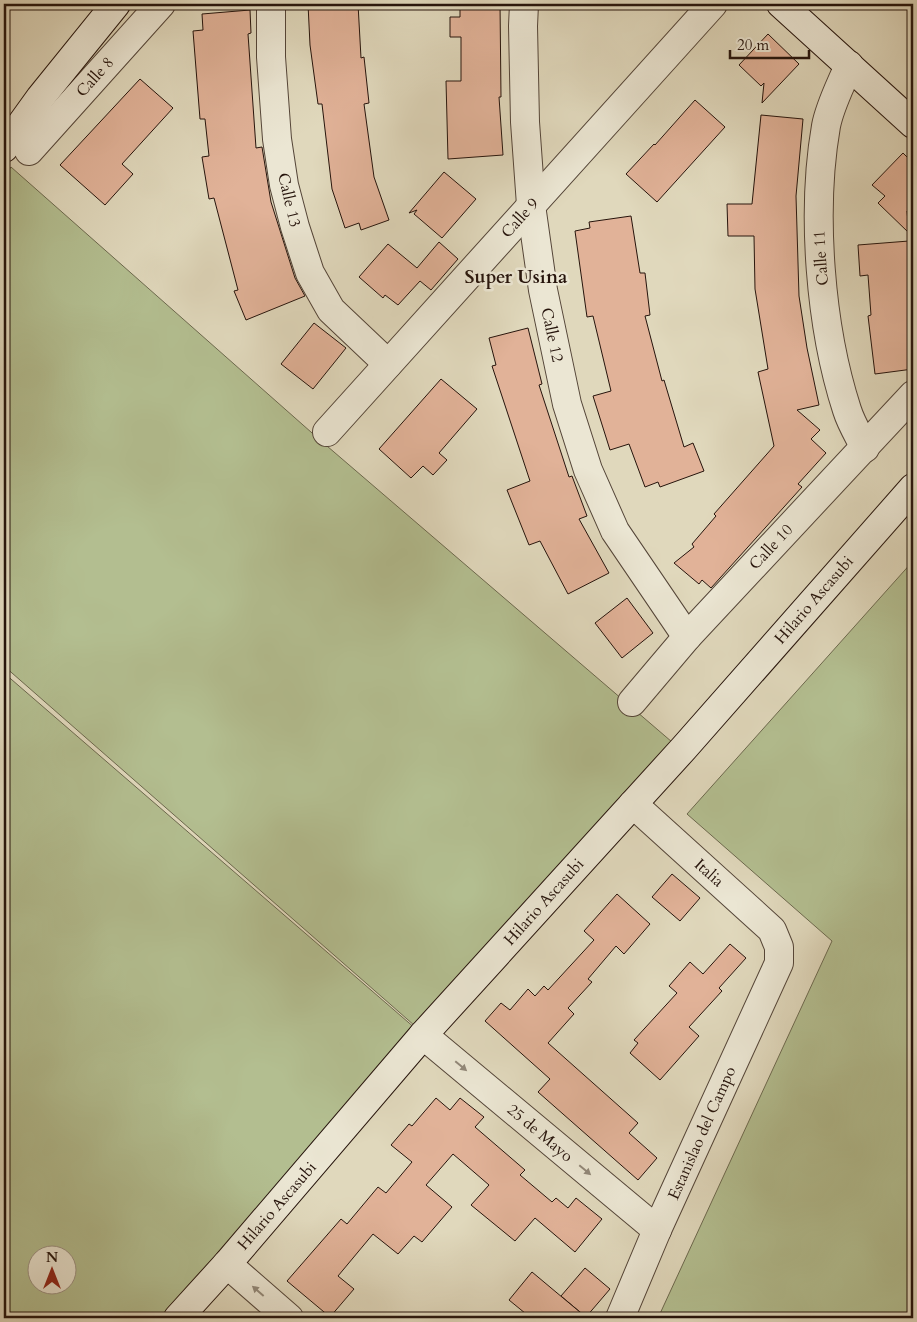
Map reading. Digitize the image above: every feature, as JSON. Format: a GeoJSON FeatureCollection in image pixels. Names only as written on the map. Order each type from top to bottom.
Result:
{"type":"FeatureCollection","features":[{"type":"Feature","properties":{"kind":"street"},"geometry":{"type":"LineString","coordinates":[[16,150],[40,98],[116,4]]}},
{"type":"Feature","properties":{"kind":"street","name":"Calle 8"},"geometry":{"type":"LineString","coordinates":[[16,150],[161,4]]}},
{"type":"Feature","properties":{"kind":"street","name":"Calle 13"},"geometry":{"type":"LineString","coordinates":[[271,4],[271,57],[277,139],[284,185],[295,227],[310,273],[331,310],[388,364]]}},
{"type":"Feature","properties":{"kind":"street","name":"Calle 12"},"geometry":{"type":"LineString","coordinates":[[524,4],[526,122],[531,205],[547,309],[567,404],[588,470],[615,531],[687,636]]}},
{"type":"Feature","properties":{"kind":"street","name":"Calle 9"},"geometry":{"type":"LineString","coordinates":[[327,432],[713,4]]}},
{"type":"Feature","properties":{"kind":"street"},"geometry":{"type":"LineString","coordinates":[[781,4],[913,124]]}},
{"type":"Feature","properties":{"kind":"street","name":"Calle 11"},"geometry":{"type":"LineString","coordinates":[[849,66],[826,124],[819,190],[819,253],[828,330],[839,382],[847,412],[865,448]]}},
{"type":"Feature","properties":{"kind":"street","name":"Calle 10"},"geometry":{"type":"LineString","coordinates":[[632,702],[687,636],[913,395]]}},
{"type":"Feature","properties":{"kind":"street","name":"Hilario Ascasubi"},"geometry":{"type":"LineString","coordinates":[[178,1318],[227,1264],[423,1035],[633,804],[913,488]]}},
{"type":"Feature","properties":{"kind":"street","name":"Italia"},"geometry":{"type":"LineString","coordinates":[[633,804],[772,930],[779,947]]}},
{"type":"Feature","properties":{"kind":"street","name":"Estanislao del Campo"},"geometry":{"type":"LineString","coordinates":[[620,1318],[657,1230],[779,963],[779,947]]}},
{"type":"Feature","properties":{"kind":"street","name":"25 de Mayo"},"geometry":{"type":"LineString","coordinates":[[423,1035],[657,1230]]}},
{"type":"Feature","properties":{"kind":"street"},"geometry":{"type":"LineString","coordinates":[[227,1264],[289,1318]]}},
{"type":"Feature","properties":{"kind":"green space"},"geometry":{"type":"Polygon","coordinates":[[[11,167],[320,440],[679,748],[423,1033],[4,666],[4,177],[11,167]]]}},
{"type":"Feature","properties":{"kind":"green space"},"geometry":{"type":"Polygon","coordinates":[[[913,561],[913,1318],[658,1318],[832,941],[687,814],[913,561]]]}},
{"type":"Feature","properties":{"kind":"green space"},"geometry":{"type":"Polygon","coordinates":[[[4,673],[423,1035],[178,1318],[4,1318],[4,673]]]}},
{"type":"Feature","properties":{"kind":"building"},"geometry":{"type":"Polygon","coordinates":[[[308,4],[358,4],[361,58],[364,57],[369,103],[364,104],[374,177],[389,220],[361,230],[359,223],[345,228],[332,189],[322,104],[318,104],[310,45],[308,4]]]}},
{"type":"Feature","properties":{"kind":"building"},"geometry":{"type":"Polygon","coordinates":[[[460,4],[500,4],[501,97],[499,97],[503,155],[448,159],[446,81],[461,81],[461,37],[450,37],[450,17],[460,17],[460,4]]]}},
{"type":"Feature","properties":{"kind":"building"},"geometry":{"type":"Polygon","coordinates":[[[250,10],[251,33],[248,34],[256,148],[262,147],[271,202],[295,278],[305,296],[246,320],[234,291],[238,290],[214,198],[209,199],[202,157],[209,156],[205,119],[200,119],[193,31],[203,30],[202,14],[250,10]]]}},
{"type":"Feature","properties":{"kind":"building"},"geometry":{"type":"Polygon","coordinates":[[[768,34],[799,64],[762,103],[764,83],[761,86],[739,65],[768,34]]]}},
{"type":"Feature","properties":{"kind":"building"},"geometry":{"type":"Polygon","coordinates":[[[140,79],[173,108],[122,164],[133,174],[105,205],[60,165],[140,79]]]}},
{"type":"Feature","properties":{"kind":"building"},"geometry":{"type":"Polygon","coordinates":[[[695,100],[725,127],[657,202],[626,174],[695,100]]]}},
{"type":"Feature","properties":{"kind":"building"},"geometry":{"type":"Polygon","coordinates":[[[761,115],[803,119],[796,196],[799,296],[807,348],[819,405],[797,410],[820,430],[811,439],[826,453],[798,484],[802,487],[711,588],[702,580],[699,584],[674,563],[694,547],[692,544],[716,516],[714,514],[774,446],[758,372],[768,369],[755,289],[754,236],[728,236],[727,204],[752,204],[761,115]]]}},
{"type":"Feature","properties":{"kind":"building"},"geometry":{"type":"Polygon","coordinates":[[[903,153],[913,163],[913,218],[907,211],[909,233],[878,203],[885,196],[872,185],[903,153]]]}},
{"type":"Feature","properties":{"kind":"building"},"geometry":{"type":"Polygon","coordinates":[[[444,172],[476,199],[442,238],[414,214],[417,210],[409,213],[444,172]]]}},
{"type":"Feature","properties":{"kind":"building"},"geometry":{"type":"Polygon","coordinates":[[[631,216],[640,273],[645,273],[650,315],[645,316],[662,381],[664,380],[684,447],[693,443],[704,471],[660,487],[658,482],[645,487],[629,444],[610,450],[593,396],[611,391],[593,316],[587,317],[575,231],[590,228],[589,222],[631,216]]]}},
{"type":"Feature","properties":{"kind":"building"},"geometry":{"type":"Polygon","coordinates":[[[909,241],[913,289],[913,369],[875,374],[868,316],[871,315],[868,275],[860,276],[858,245],[909,241]]]}},
{"type":"Feature","properties":{"kind":"building"},"geometry":{"type":"Polygon","coordinates":[[[439,242],[458,259],[431,290],[420,281],[398,305],[385,295],[383,298],[359,277],[388,244],[417,268],[439,242]]]}},
{"type":"Feature","properties":{"kind":"building"},"geometry":{"type":"Polygon","coordinates":[[[314,323],[346,348],[313,389],[281,364],[314,323]]]}},
{"type":"Feature","properties":{"kind":"building"},"geometry":{"type":"Polygon","coordinates":[[[528,328],[542,384],[539,385],[569,477],[572,476],[587,516],[579,519],[609,573],[568,594],[540,541],[529,545],[507,490],[530,481],[492,366],[496,365],[489,338],[528,328]]]}},
{"type":"Feature","properties":{"kind":"building"},"geometry":{"type":"Polygon","coordinates":[[[441,379],[477,409],[439,453],[447,460],[433,475],[423,466],[411,478],[379,449],[441,379]]]}},
{"type":"Feature","properties":{"kind":"building"},"geometry":{"type":"Polygon","coordinates":[[[627,598],[653,633],[622,658],[595,623],[627,598]]]}},
{"type":"Feature","properties":{"kind":"building"},"geometry":{"type":"Polygon","coordinates":[[[672,874],[700,898],[680,921],[652,897],[672,874]]]}},
{"type":"Feature","properties":{"kind":"building"},"geometry":{"type":"Polygon","coordinates":[[[617,894],[650,924],[624,954],[616,946],[588,979],[592,982],[568,1008],[574,1014],[548,1043],[638,1123],[629,1133],[657,1158],[638,1180],[538,1092],[550,1079],[485,1021],[501,1003],[510,1010],[528,989],[535,996],[544,986],[548,990],[594,940],[584,931],[617,894]]]}},
{"type":"Feature","properties":{"kind":"building"},"geometry":{"type":"Polygon","coordinates":[[[730,944],[746,958],[719,988],[722,991],[689,1027],[699,1036],[660,1080],[630,1053],[638,1043],[634,1040],[677,993],[669,986],[690,962],[703,974],[730,944]]]}},
{"type":"Feature","properties":{"kind":"building"},"geometry":{"type":"Polygon","coordinates":[[[436,1098],[450,1110],[460,1098],[484,1117],[475,1127],[525,1170],[520,1175],[552,1202],[556,1198],[568,1208],[576,1198],[602,1219],[575,1252],[535,1218],[515,1241],[471,1205],[489,1185],[453,1154],[426,1185],[452,1207],[422,1242],[414,1236],[398,1254],[373,1234],[338,1276],[354,1289],[330,1317],[287,1281],[341,1219],[347,1224],[378,1187],[386,1193],[412,1162],[391,1145],[409,1124],[412,1126],[436,1098]]]}},
{"type":"Feature","properties":{"kind":"building"},"geometry":{"type":"Polygon","coordinates":[[[585,1268],[610,1289],[586,1317],[561,1296],[585,1268]]]}},
{"type":"Feature","properties":{"kind":"building"},"geometry":{"type":"Polygon","coordinates":[[[532,1272],[587,1318],[531,1318],[509,1300],[532,1272]]]}},
{"type":"Feature","properties":{"kind":"district","name":"Super Usina"},"geometry":{"type":"Point","coordinates":[516,277]}}]}
